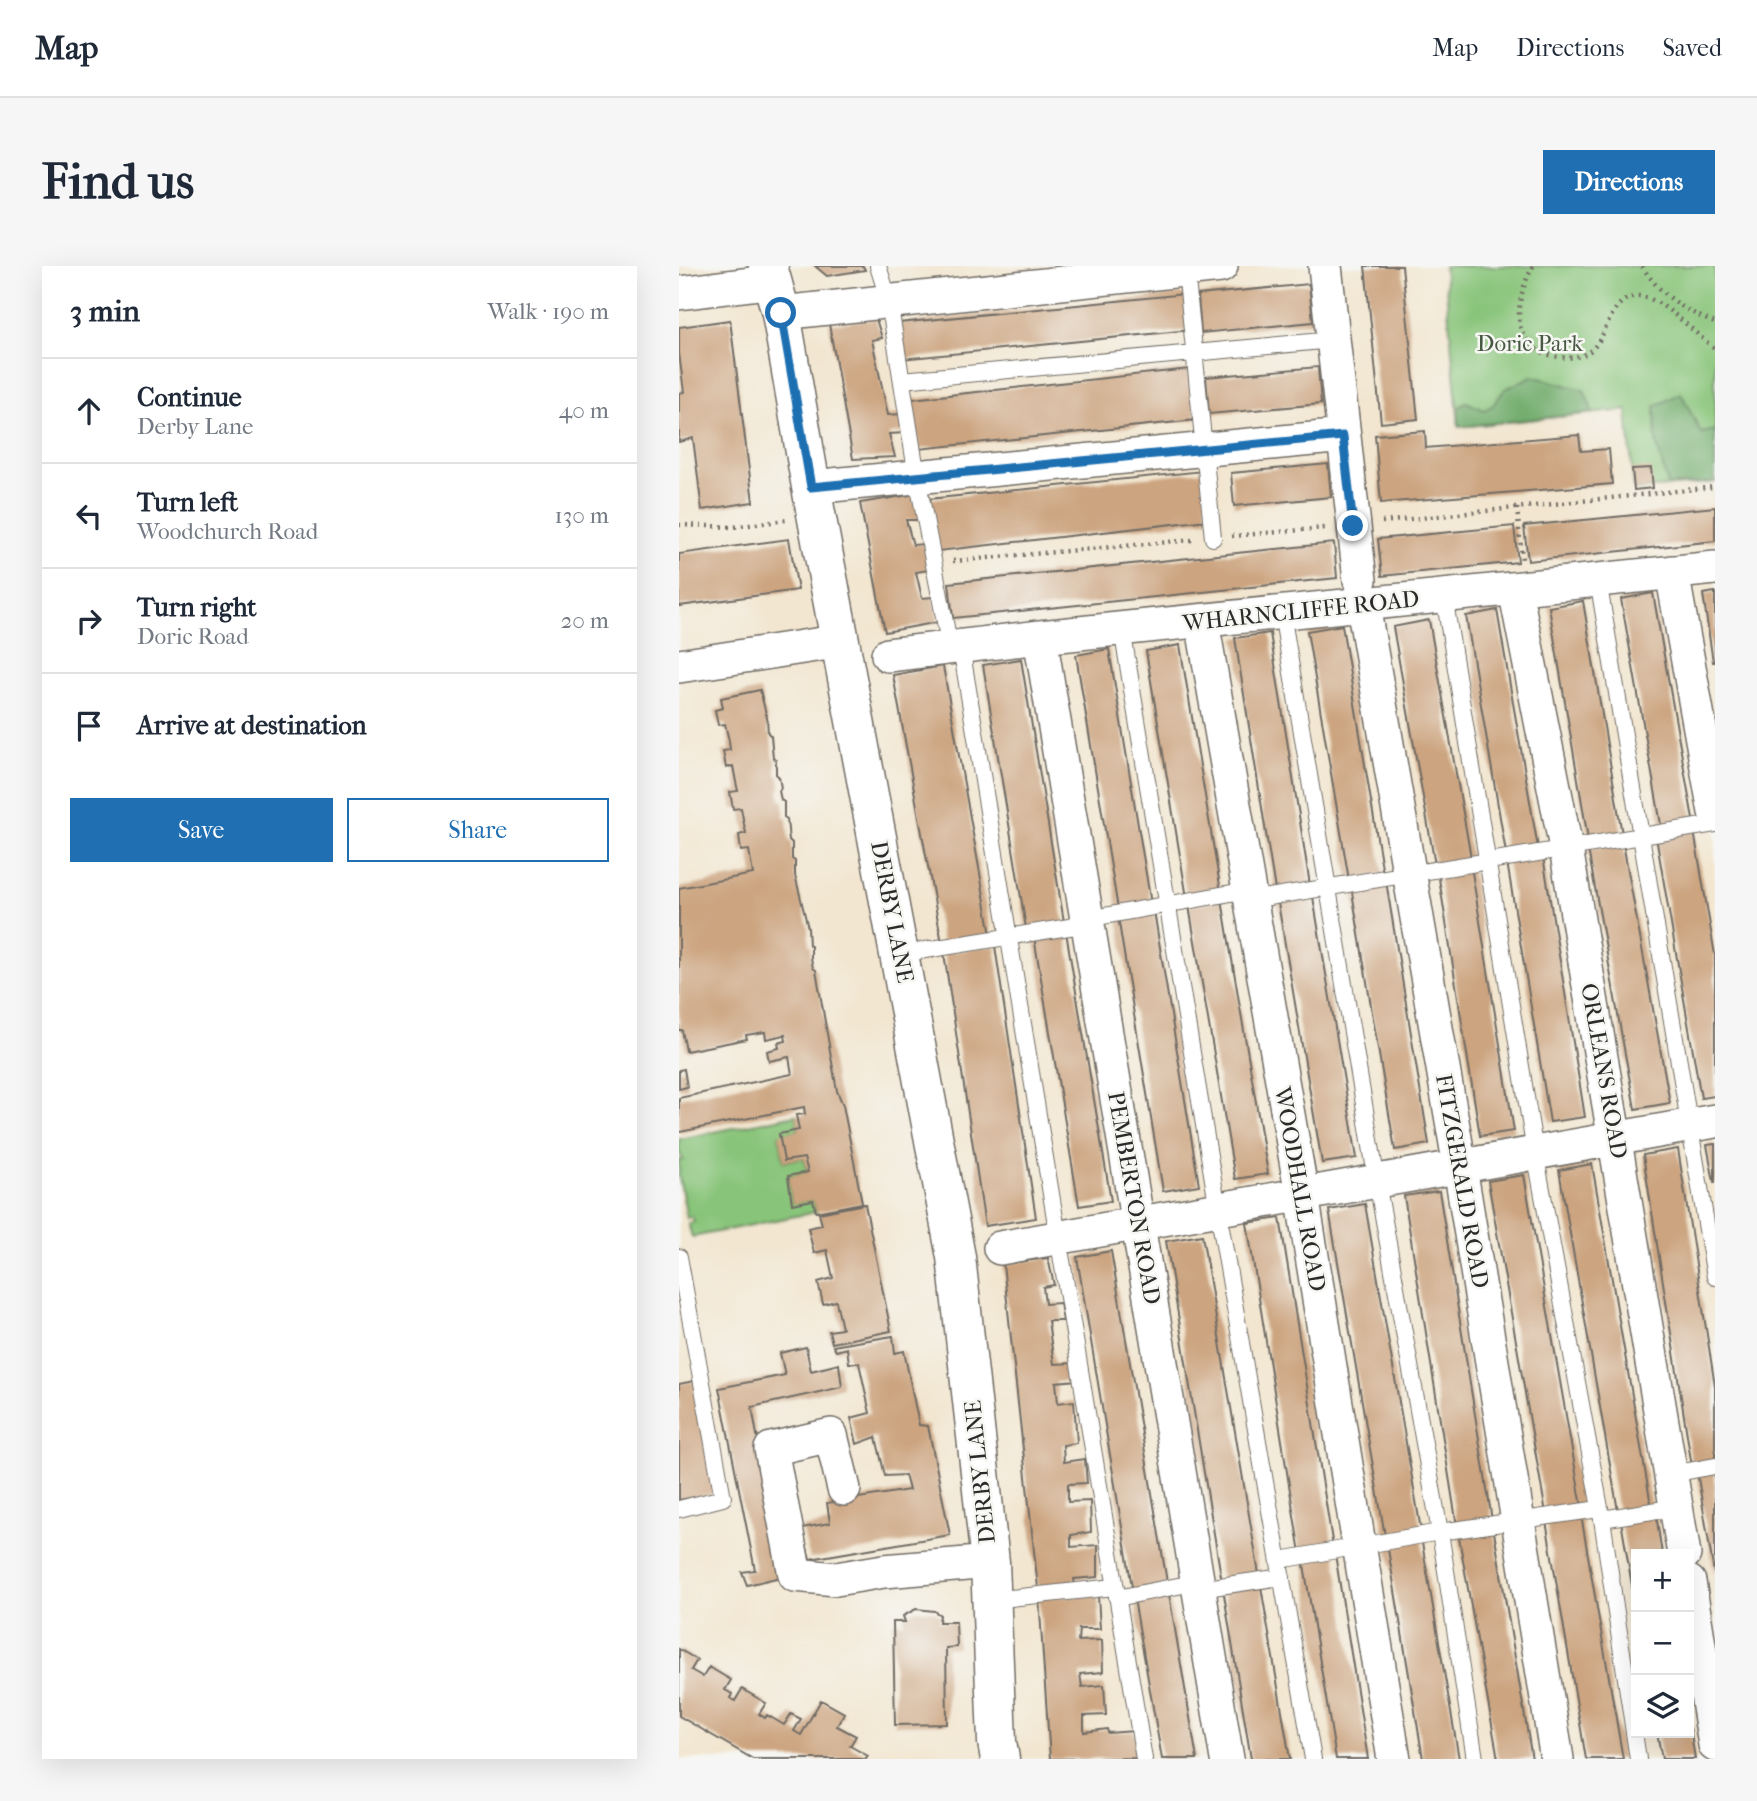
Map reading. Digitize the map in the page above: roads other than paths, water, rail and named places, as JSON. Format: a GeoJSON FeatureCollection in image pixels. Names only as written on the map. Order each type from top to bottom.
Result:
{"type":"FeatureCollection","features":[{"type":"Feature","properties":{"kind":"street"},"geometry":{"type":"LineString","coordinates":[[679,293],[774,287],[889,302],[1109,272],[1186,270],[1221,266]]}},
{"type":"Feature","properties":{"kind":"street","name":"FITZGERALD ROAD"},"geometry":{"type":"LineString","coordinates":[[1325,266],[1361,592],[1460,1167],[1557,1759]]}},
{"type":"Feature","properties":{"kind":"street","name":"DERBY LANE"},"geometry":{"type":"LineString","coordinates":[[774,287],[956,1257],[990,1562],[997,1753]]}},
{"type":"Feature","properties":{"kind":"street"},"geometry":{"type":"LineString","coordinates":[[814,501],[918,477],[1343,436]]}},
{"type":"Feature","properties":{"kind":"street","name":"WHARNCLIFFE ROAD"},"geometry":{"type":"LineString","coordinates":[[887,655],[1282,613],[1361,592],[1444,596],[1715,568]]}},
{"type":"Feature","properties":{"kind":"street"},"geometry":{"type":"LineString","coordinates":[[1672,572],[1715,812]]}},
{"type":"Feature","properties":{"kind":"street","name":"ORLEANS ROAD"},"geometry":{"type":"LineString","coordinates":[[1520,588],[1683,1549]]}},
{"type":"Feature","properties":{"kind":"street","name":"WOODHALL ROAD"},"geometry":{"type":"LineString","coordinates":[[1202,621],[1302,1195],[1394,1759]]}},
{"type":"Feature","properties":{"kind":"street","name":"PEMBERTON ROAD"},"geometry":{"type":"LineString","coordinates":[[1039,637],[1227,1759]]}},
{"type":"Feature","properties":{"kind":"street"},"geometry":{"type":"LineString","coordinates":[[679,666],[842,642]]}},
{"type":"Feature","properties":{"kind":"street"},"geometry":{"type":"LineString","coordinates":[[1000,1248],[1702,1123]]}},
{"type":"Feature","properties":{"kind":"street","name":"DERBY LANE"},"geometry":{"type":"LineString","coordinates":[[843,1489],[831,1435],[771,1449],[795,1575],[836,1579],[990,1562]]}},
{"type":"Feature","properties":{"kind":"street"},"geometry":{"type":"LineString","coordinates":[[1694,1612],[1715,1745]]}},
{"type":"Feature","properties":{"kind":"lane"},"geometry":{"type":"LineString","coordinates":[[878,266],[889,302],[918,477],[955,647],[1008,937],[1144,1759]]}},
{"type":"Feature","properties":{"kind":"lane"},"geometry":{"type":"LineString","coordinates":[[1186,270],[1213,538]]}},
{"type":"Feature","properties":{"kind":"lane"},"geometry":{"type":"LineString","coordinates":[[902,380],[1333,340]]}},
{"type":"Feature","properties":{"kind":"lane"},"geometry":{"type":"LineString","coordinates":[[1598,580],[1639,836],[1702,1123],[1715,1277]]}},
{"type":"Feature","properties":{"kind":"lane"},"geometry":{"type":"LineString","coordinates":[[1444,596],[1535,1152],[1601,1514],[1638,1759]]}},
{"type":"Feature","properties":{"kind":"lane"},"geometry":{"type":"LineString","coordinates":[[1282,613],[1377,1182],[1440,1532],[1475,1759]]}},
{"type":"Feature","properties":{"kind":"lane"},"geometry":{"type":"LineString","coordinates":[[1122,629],[1218,1210],[1313,1759]]}},
{"type":"Feature","properties":{"kind":"lane"},"geometry":{"type":"LineString","coordinates":[[900,954],[1008,937],[1168,905],[1328,887],[1715,824]]}},
{"type":"Feature","properties":{"kind":"lane"},"geometry":{"type":"LineString","coordinates":[[679,1257],[723,1498],[679,1508]]}},
{"type":"Feature","properties":{"kind":"lane"},"geometry":{"type":"LineString","coordinates":[[1672,1474],[1715,1466]]}},
{"type":"Feature","properties":{"kind":"lane"},"geometry":{"type":"LineString","coordinates":[[1280,1560],[1518,1521],[1677,1507]]}},
{"type":"Feature","properties":{"kind":"lane"},"geometry":{"type":"LineString","coordinates":[[992,1600],[1282,1577]]}},
{"type":"Feature","properties":{"kind":"park label","name":"Doric Park"},"geometry":{"type":"Point","coordinates":[1530,343]}}]}
